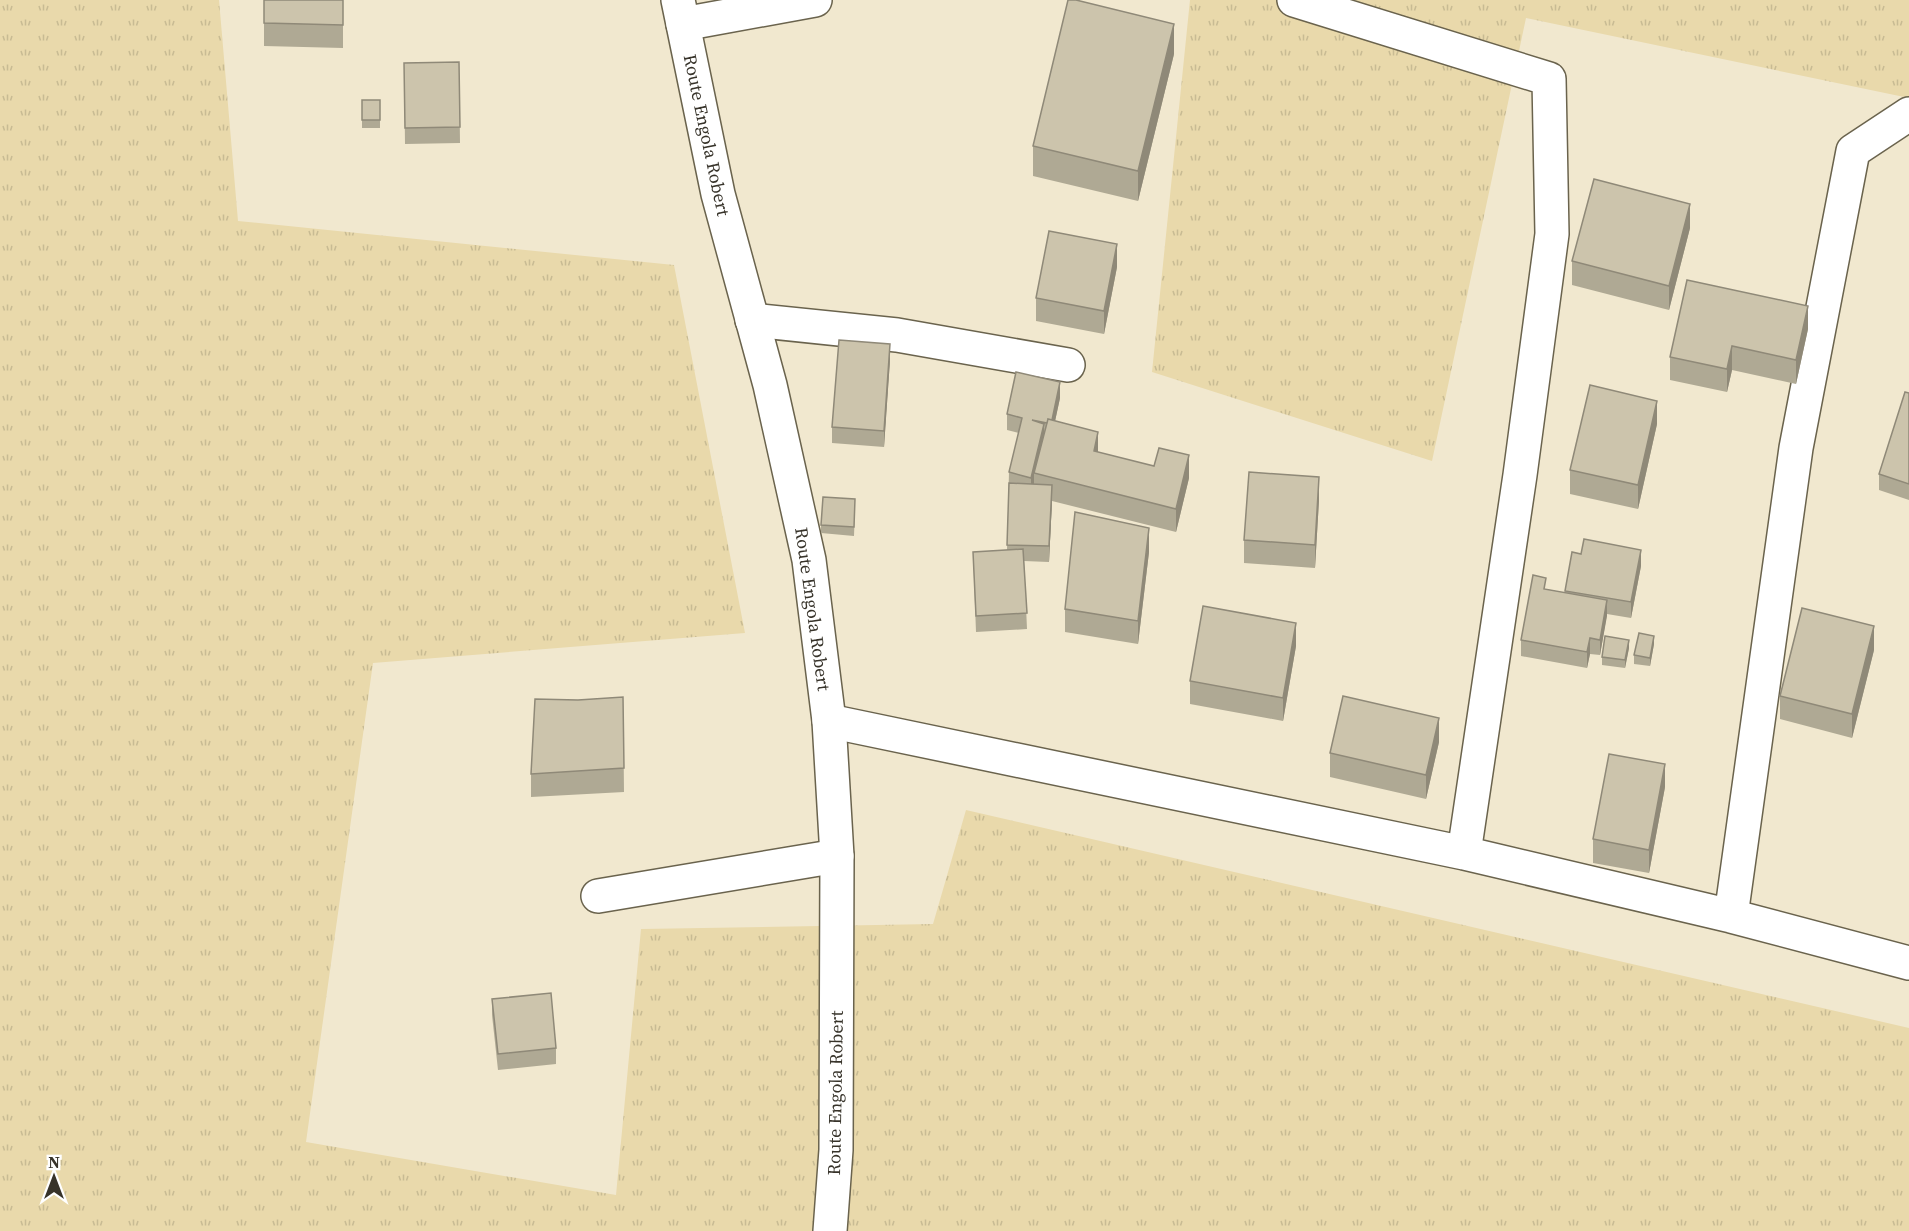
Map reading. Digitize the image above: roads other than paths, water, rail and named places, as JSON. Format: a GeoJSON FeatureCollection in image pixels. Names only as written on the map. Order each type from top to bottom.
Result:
{"type":"FeatureCollection","features":[{"type":"Feature","properties":{"kind":"street"},"geometry":{"type":"LineString","coordinates":[[681,12],[815,0]]}},
{"type":"Feature","properties":{"kind":"street"},"geometry":{"type":"LineString","coordinates":[[1294,0],[1549,79],[1552,234],[1520,475],[1464,853]]}},
{"type":"Feature","properties":{"kind":"street","name":"Route Engola Robert"},"geometry":{"type":"LineString","coordinates":[[681,12],[718,194],[770,385],[809,560],[829,721],[837,856],[836,1150],[830,1231]]}},
{"type":"Feature","properties":{"kind":"street"},"geometry":{"type":"LineString","coordinates":[[1731,916],[1796,448],[1853,151],[1909,114]]}},
{"type":"Feature","properties":{"kind":"street"},"geometry":{"type":"LineString","coordinates":[[752,320],[897,335],[1068,365]]}},
{"type":"Feature","properties":{"kind":"street"},"geometry":{"type":"LineString","coordinates":[[829,721],[1464,853],[1731,916],[1909,963]]}},
{"type":"Feature","properties":{"kind":"street"},"geometry":{"type":"LineString","coordinates":[[598,896],[837,856]]}}]}
